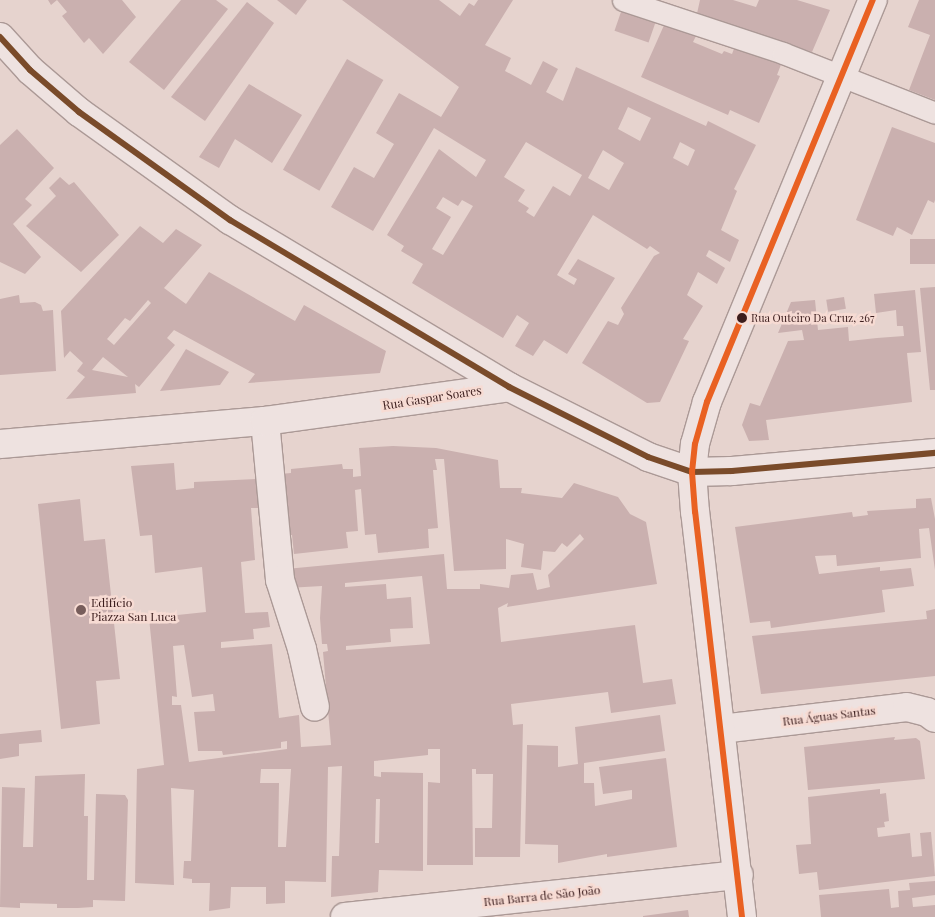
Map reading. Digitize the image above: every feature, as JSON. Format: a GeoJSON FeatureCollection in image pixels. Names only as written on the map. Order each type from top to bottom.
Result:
{"type":"FeatureCollection","features":[{"type":"Feature","properties":{"kind":"street"},"geometry":{"type":"LineString","coordinates":[[742,917],[739,875],[692,472],[707,402],[840,76],[874,0]]}},
{"type":"Feature","properties":{"kind":"street"},"geometry":{"type":"LineString","coordinates":[[0,37],[30,70],[79,112],[230,220],[509,387],[592,430],[648,456],[692,472],[732,471],[935,452]]}},
{"type":"Feature","properties":{"kind":"street","name":"Rua Gaspar Soares"},"geometry":{"type":"LineString","coordinates":[[0,444],[265,420],[509,387]]}},
{"type":"Feature","properties":{"kind":"street"},"geometry":{"type":"LineString","coordinates":[[265,420],[280,580],[302,650],[314,707]]}},
{"type":"Feature","properties":{"kind":"street","name":"Rua Águas Santas"},"geometry":{"type":"LineString","coordinates":[[721,729],[907,708],[927,712],[935,718]]}},
{"type":"Feature","properties":{"kind":"street","name":"Rua Barra de São João"},"geometry":{"type":"LineString","coordinates":[[345,917],[739,875]]}},
{"type":"Feature","properties":{"kind":"lane"},"geometry":{"type":"LineString","coordinates":[[623,0],[783,53],[935,113]]}},
{"type":"Feature","properties":{"kind":"building"},"geometry":{"type":"Polygon","coordinates":[[[48,0],[57,0],[51,5],[48,0]]]}},
{"type":"Feature","properties":{"kind":"building"},"geometry":{"type":"Polygon","coordinates":[[[57,0],[122,0],[136,17],[103,54],[89,38],[84,43],[62,16],[67,12],[57,0]]]}},
{"type":"Feature","properties":{"kind":"building"},"geometry":{"type":"Polygon","coordinates":[[[181,0],[216,0],[228,9],[164,90],[129,62],[181,0]]]}},
{"type":"Feature","properties":{"kind":"building"},"geometry":{"type":"Polygon","coordinates":[[[277,0],[307,0],[296,15],[277,0]]]}},
{"type":"Feature","properties":{"kind":"building"},"geometry":{"type":"Polygon","coordinates":[[[342,0],[439,0],[460,16],[469,3],[474,6],[478,0],[513,0],[485,45],[511,58],[505,71],[531,85],[543,61],[558,69],[546,92],[563,101],[576,67],[706,126],[708,121],[756,145],[734,189],[737,191],[721,230],[739,240],[730,262],[709,250],[706,256],[725,268],[717,284],[698,272],[687,295],[703,306],[683,339],[689,341],[660,402],[647,403],[582,363],[608,321],[618,325],[624,314],[621,308],[654,256],[660,253],[650,246],[647,249],[593,215],[557,275],[574,285],[577,279],[568,274],[578,259],[615,278],[567,354],[544,340],[533,356],[515,346],[529,323],[517,315],[503,338],[412,283],[423,264],[401,251],[404,246],[387,235],[439,149],[476,177],[486,160],[434,128],[373,231],[331,207],[354,167],[374,178],[394,144],[376,133],[399,93],[441,117],[459,87],[342,0]],[[628,107],[618,129],[640,141],[651,118],[628,107]],[[526,142],[504,177],[525,190],[518,201],[529,208],[526,212],[534,217],[553,186],[570,196],[582,175],[526,142]],[[680,142],[673,158],[688,166],[695,150],[680,142]],[[603,150],[588,178],[609,190],[624,163],[603,150]],[[443,197],[436,208],[451,217],[432,249],[443,255],[473,206],[462,200],[458,206],[443,197]]]}},
{"type":"Feature","properties":{"kind":"building"},"geometry":{"type":"Polygon","coordinates":[[[700,0],[733,0],[756,7],[759,0],[797,0],[830,10],[812,52],[696,18],[700,0]]]}},
{"type":"Feature","properties":{"kind":"building"},"geometry":{"type":"Polygon","coordinates":[[[919,0],[935,0],[935,100],[909,90],[930,35],[908,27],[919,0]]]}},
{"type":"Feature","properties":{"kind":"building"},"geometry":{"type":"Polygon","coordinates":[[[247,2],[274,23],[205,121],[171,97],[247,2]]]}},
{"type":"Feature","properties":{"kind":"building"},"geometry":{"type":"Polygon","coordinates":[[[622,9],[656,21],[649,42],[615,31],[622,9]]]}},
{"type":"Feature","properties":{"kind":"building"},"geometry":{"type":"Polygon","coordinates":[[[665,23],[697,34],[693,42],[722,54],[724,51],[732,54],[735,46],[782,62],[777,75],[780,76],[759,123],[730,110],[728,115],[641,77],[665,23]]]}},
{"type":"Feature","properties":{"kind":"building"},"geometry":{"type":"Polygon","coordinates":[[[347,59],[383,80],[319,191],[283,170],[347,59]]]}},
{"type":"Feature","properties":{"kind":"building"},"geometry":{"type":"Polygon","coordinates":[[[249,84],[302,115],[272,163],[235,139],[219,168],[199,157],[249,84]]]}},
{"type":"Feature","properties":{"kind":"building"},"geometry":{"type":"Polygon","coordinates":[[[892,127],[935,143],[935,200],[934,203],[928,200],[912,235],[897,227],[893,236],[856,220],[892,127]]]}},
{"type":"Feature","properties":{"kind":"building"},"geometry":{"type":"Polygon","coordinates":[[[17,129],[54,168],[25,199],[32,205],[13,224],[41,257],[25,274],[0,262],[0,145],[17,129]]]}},
{"type":"Feature","properties":{"kind":"building"},"geometry":{"type":"Polygon","coordinates":[[[60,177],[69,185],[74,182],[119,235],[81,272],[26,226],[56,196],[49,188],[60,177]]]}},
{"type":"Feature","properties":{"kind":"building"},"geometry":{"type":"Polygon","coordinates":[[[140,226],[163,243],[176,229],[202,245],[164,288],[186,304],[209,272],[295,321],[304,305],[386,351],[380,373],[248,383],[255,374],[174,330],[167,338],[175,345],[139,387],[135,384],[136,393],[66,399],[85,377],[77,371],[83,363],[70,351],[64,358],[61,311],[140,226]],[[148,300],[130,321],[125,318],[107,339],[114,345],[151,303],[148,300]],[[103,357],[92,370],[128,377],[103,357]]]}},
{"type":"Feature","properties":{"kind":"building"},"geometry":{"type":"Polygon","coordinates":[[[910,239],[935,239],[935,264],[910,264],[910,239]]]}},
{"type":"Feature","properties":{"kind":"building"},"geometry":{"type":"Polygon","coordinates":[[[935,287],[935,390],[930,390],[920,288],[935,287]]]}},
{"type":"Feature","properties":{"kind":"building"},"geometry":{"type":"Polygon","coordinates":[[[915,290],[921,352],[907,353],[912,402],[766,420],[769,440],[749,441],[742,425],[750,403],[760,406],[788,341],[804,340],[802,330],[778,333],[791,302],[815,300],[818,330],[848,327],[849,341],[904,336],[903,326],[897,326],[896,310],[876,313],[874,294],[915,290]]]}},
{"type":"Feature","properties":{"kind":"building"},"geometry":{"type":"Polygon","coordinates":[[[19,295],[20,303],[35,302],[41,305],[43,311],[53,310],[56,371],[0,375],[0,299],[19,295]]]}},
{"type":"Feature","properties":{"kind":"building"},"geometry":{"type":"Polygon","coordinates":[[[844,297],[846,309],[828,312],[826,300],[844,297]]]}},
{"type":"Feature","properties":{"kind":"building"},"geometry":{"type":"Polygon","coordinates":[[[186,349],[229,372],[220,385],[160,391],[186,349]]]}},
{"type":"Feature","properties":{"kind":"building"},"geometry":{"type":"Polygon","coordinates":[[[393,446],[436,448],[498,460],[500,488],[522,488],[521,493],[562,498],[574,483],[618,497],[630,514],[646,522],[657,584],[507,607],[508,603],[498,608],[501,642],[635,625],[643,683],[672,679],[676,704],[611,713],[608,692],[511,704],[513,725],[523,724],[520,857],[475,857],[475,828],[492,828],[493,774],[476,774],[476,769],[472,769],[473,865],[427,865],[428,782],[440,783],[440,749],[428,749],[428,755],[374,761],[374,776],[381,777],[381,772],[423,773],[423,871],[379,870],[378,892],[331,897],[332,856],[339,856],[342,766],[328,767],[326,882],[285,881],[285,903],[266,904],[266,887],[231,887],[230,908],[209,911],[210,883],[192,883],[192,879],[183,878],[184,861],[191,861],[194,790],[171,788],[174,885],[135,883],[137,769],[164,765],[149,618],[206,612],[202,567],[155,573],[152,535],[140,536],[131,466],[174,463],[176,490],[194,488],[194,482],[256,479],[259,508],[251,508],[255,560],[241,562],[245,613],[268,612],[270,627],[253,629],[254,639],[221,642],[221,648],[272,644],[279,718],[299,715],[301,747],[331,745],[323,652],[328,651],[327,644],[322,644],[320,618],[322,586],[287,588],[286,569],[444,554],[447,589],[480,589],[480,584],[509,588],[511,575],[533,573],[537,590],[550,587],[548,575],[584,539],[580,534],[567,547],[562,543],[555,552],[543,551],[541,570],[521,567],[524,544],[506,539],[506,569],[454,571],[444,459],[435,459],[437,470],[433,470],[438,528],[428,529],[429,548],[378,553],[376,534],[365,535],[361,489],[355,490],[358,531],[346,532],[348,548],[294,554],[292,535],[284,536],[280,474],[291,473],[291,469],[342,464],[343,469],[353,469],[353,477],[361,476],[359,448],[393,446]],[[422,576],[345,583],[345,587],[386,584],[387,599],[411,597],[413,628],[390,629],[391,642],[346,646],[346,650],[430,644],[422,576]],[[184,645],[173,646],[177,697],[172,696],[172,705],[181,705],[189,762],[287,749],[287,741],[281,742],[281,748],[223,755],[222,751],[198,751],[194,712],[215,711],[213,694],[192,697],[184,645]],[[261,769],[260,783],[279,783],[278,847],[286,847],[291,769],[261,769]],[[376,799],[375,843],[379,843],[380,799],[376,799]]]}},
{"type":"Feature","properties":{"kind":"building"},"geometry":{"type":"Polygon","coordinates":[[[931,498],[935,519],[935,570],[929,528],[919,529],[921,558],[837,566],[836,555],[815,556],[819,574],[880,567],[880,571],[911,568],[914,586],[882,590],[885,612],[771,628],[770,621],[750,623],[735,527],[852,512],[853,517],[868,515],[867,511],[916,508],[916,499],[931,498]]]}},
{"type":"Feature","properties":{"kind":"building","name":"Edifício Piazza San Luca"},"geometry":{"type":"Polygon","coordinates":[[[80,499],[84,541],[105,539],[120,679],[96,681],[100,724],[61,729],[38,504],[80,499]]]}},
{"type":"Feature","properties":{"kind":"building"},"geometry":{"type":"Polygon","coordinates":[[[935,609],[935,676],[761,694],[752,636],[927,619],[926,611],[935,609]]]}},
{"type":"Feature","properties":{"kind":"building"},"geometry":{"type":"Polygon","coordinates":[[[660,715],[665,751],[584,763],[584,783],[594,783],[595,806],[632,799],[632,790],[603,794],[599,767],[666,758],[677,847],[607,857],[607,854],[558,863],[558,845],[525,844],[527,745],[558,746],[558,767],[578,764],[575,727],[660,715]]]}},
{"type":"Feature","properties":{"kind":"building"},"geometry":{"type":"Polygon","coordinates":[[[41,730],[42,742],[19,744],[19,756],[0,759],[0,734],[41,730]]]}},
{"type":"Feature","properties":{"kind":"building"},"geometry":{"type":"Polygon","coordinates":[[[895,737],[894,740],[916,738],[920,741],[925,779],[808,790],[804,747],[895,737]]]}},
{"type":"Feature","properties":{"kind":"building"},"geometry":{"type":"Polygon","coordinates":[[[85,774],[84,816],[88,816],[87,880],[94,880],[96,794],[125,795],[128,800],[125,901],[93,900],[93,907],[78,908],[57,908],[57,904],[20,903],[20,908],[0,907],[2,787],[25,788],[23,847],[33,847],[35,776],[85,774]]]}},
{"type":"Feature","properties":{"kind":"building"},"geometry":{"type":"Polygon","coordinates":[[[880,789],[880,794],[886,793],[889,821],[884,822],[885,827],[877,828],[878,837],[910,833],[912,857],[922,856],[920,833],[931,832],[935,876],[819,890],[817,872],[799,874],[796,845],[811,844],[808,797],[880,789]]]}},
{"type":"Feature","properties":{"kind":"building"},"geometry":{"type":"Polygon","coordinates":[[[935,881],[935,895],[912,898],[913,907],[935,905],[935,917],[821,917],[819,895],[889,889],[891,908],[899,907],[898,891],[910,890],[909,883],[935,881]]]}},
{"type":"Feature","properties":{"kind":"building"},"geometry":{"type":"Polygon","coordinates":[[[688,910],[689,917],[643,917],[643,916],[688,910]]]}},
{"type":"Feature","properties":{"kind":"transit line"},"geometry":{"type":"LineString","coordinates":[[742,917],[695,512],[692,472],[695,444],[707,402],[873,0]]}},
{"type":"Feature","properties":{"kind":"transit line"},"geometry":{"type":"LineString","coordinates":[[0,37],[30,70],[79,112],[230,220],[509,387],[648,457],[692,472],[732,471],[935,453]]}},
{"type":"Feature","properties":{"kind":"place","name":"Rua Outeiro Da Cruz, 267"},"geometry":{"type":"Point","coordinates":[742,318]}},
{"type":"Feature","properties":{"kind":"place","name":"Edifício Piazza San Luca"},"geometry":{"type":"Point","coordinates":[81,610]}}]}
